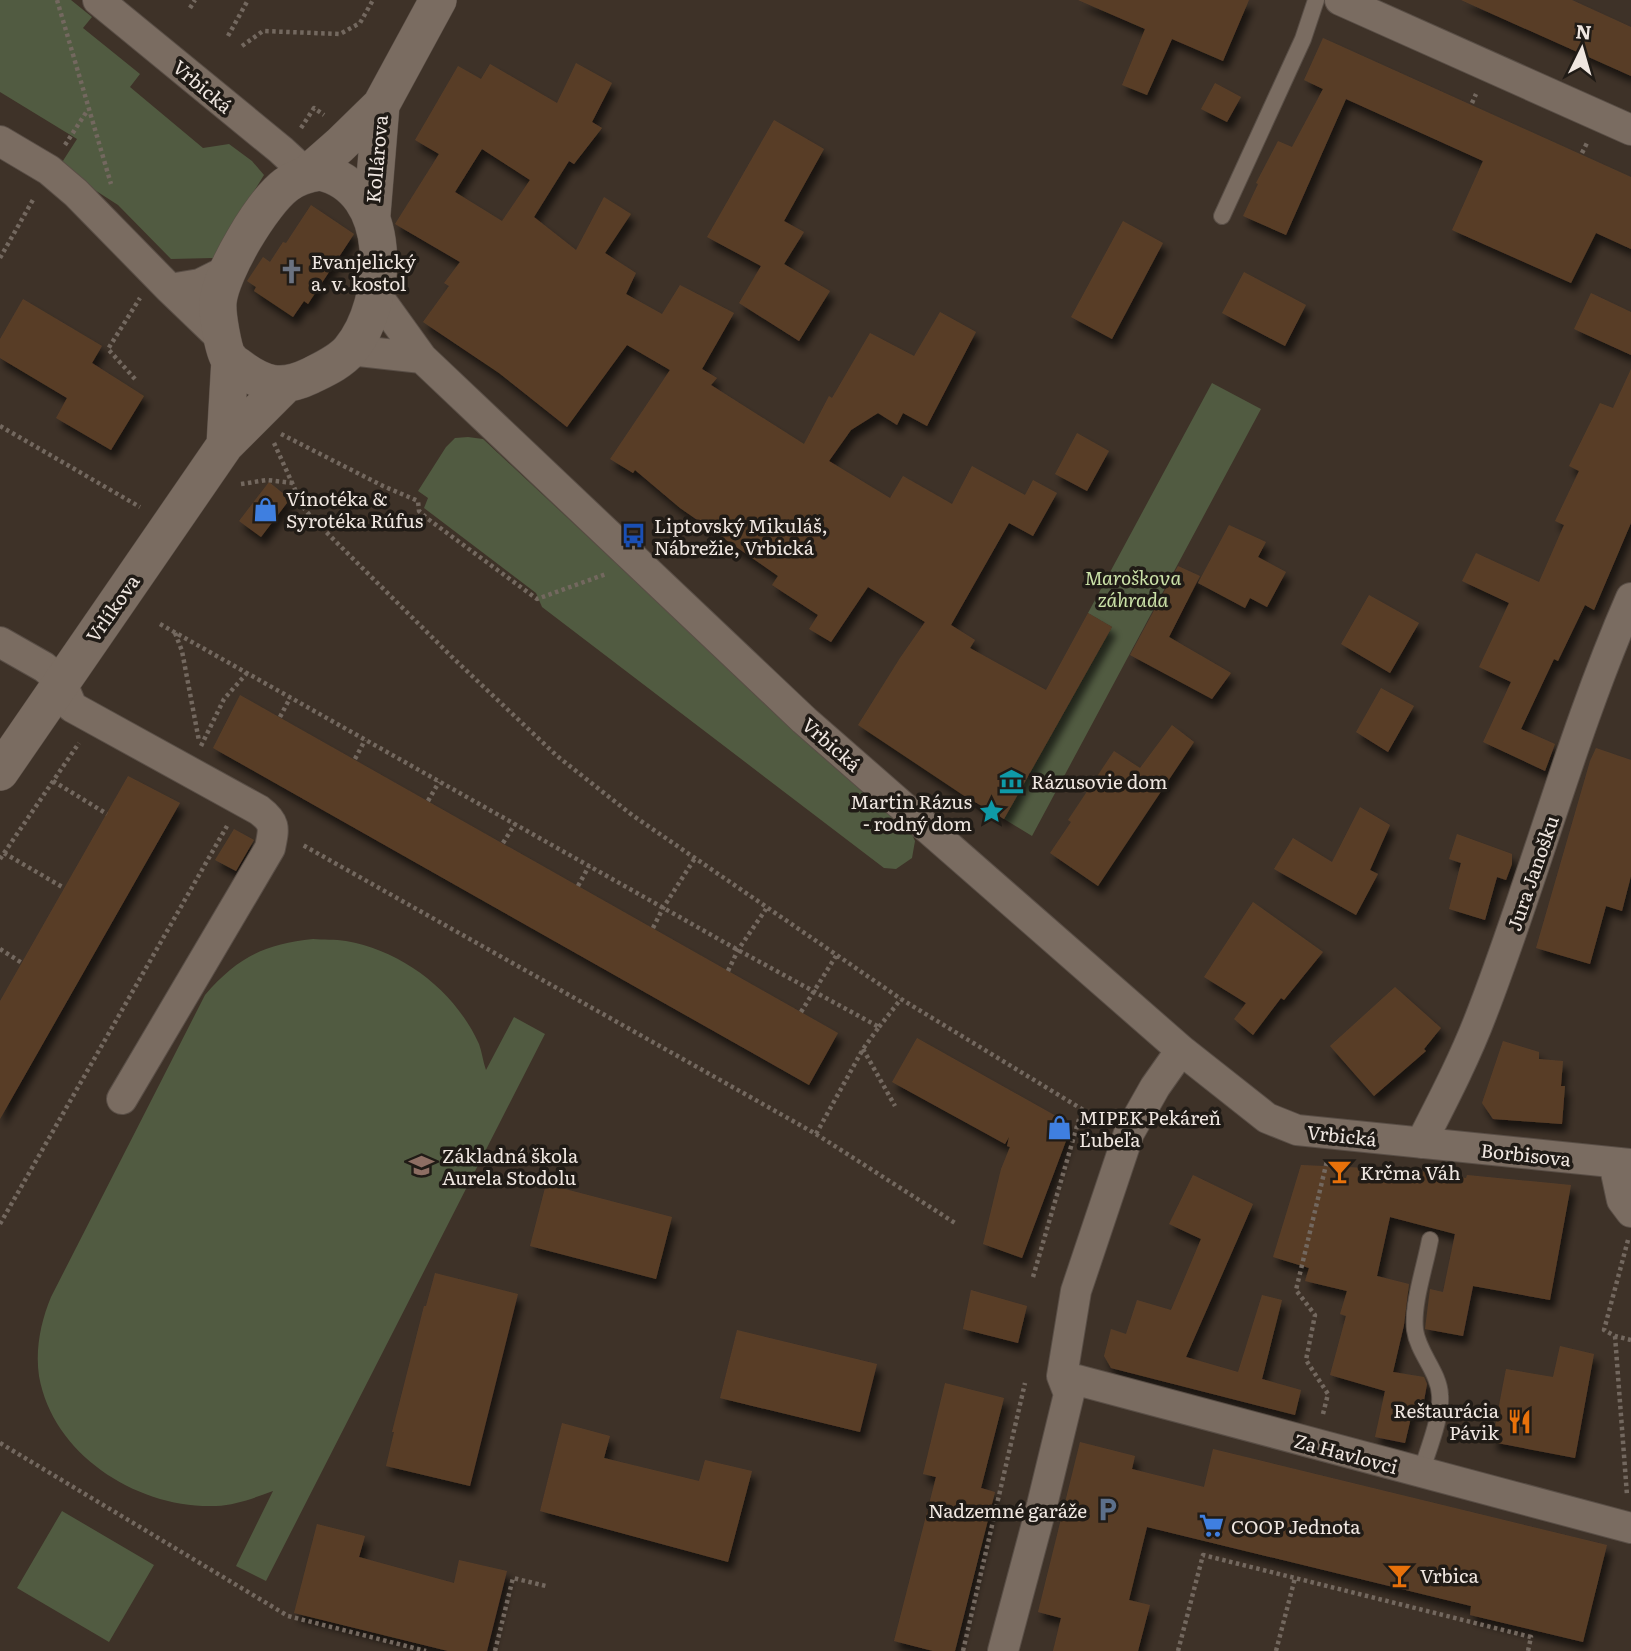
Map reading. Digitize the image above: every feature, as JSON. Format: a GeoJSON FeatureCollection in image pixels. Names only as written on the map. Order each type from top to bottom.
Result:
{"type":"FeatureCollection","features":[{"type":"Feature","properties":{"kind":"street","name":"Vrbická"},"geometry":{"type":"LineString","coordinates":[[98,0],[307,174]]}},
{"type":"Feature","properties":{"kind":"street","name":"Kollárova"},"geometry":{"type":"LineString","coordinates":[[307,174],[381,104],[438,0]]}},
{"type":"Feature","properties":{"kind":"street"},"geometry":{"type":"LineString","coordinates":[[1340,0],[1631,130]]}},
{"type":"Feature","properties":{"kind":"street","name":"Kollárova"},"geometry":{"type":"LineString","coordinates":[[372,214],[381,104]]}},
{"type":"Feature","properties":{"kind":"street"},"geometry":{"type":"LineString","coordinates":[[0,141],[49,170],[76,193],[158,289],[226,350],[253,378],[284,386],[337,361],[350,350],[366,323],[376,294],[377,253],[372,214],[364,201],[333,174],[307,174],[283,187],[269,201],[228,270],[218,303],[226,350],[225,445]]}},
{"type":"Feature","properties":{"kind":"street"},"geometry":{"type":"LineString","coordinates":[[158,289],[200,284],[228,270]]}},
{"type":"Feature","properties":{"kind":"street","name":"Vrbická"},"geometry":{"type":"LineString","coordinates":[[376,294],[422,358],[636,563],[804,720],[1181,1051],[1267,1118],[1297,1130],[1421,1143]]}},
{"type":"Feature","properties":{"kind":"street"},"geometry":{"type":"LineString","coordinates":[[350,350],[422,358]]}},
{"type":"Feature","properties":{"kind":"street","name":"Vrlíkova"},"geometry":{"type":"LineString","coordinates":[[0,772],[225,445],[284,386]]}},
{"type":"Feature","properties":{"kind":"street","name":"Jura Janošku"},"geometry":{"type":"LineString","coordinates":[[1421,1143],[1457,1072],[1481,1016],[1593,692],[1631,598]]}},
{"type":"Feature","properties":{"kind":"street"},"geometry":{"type":"LineString","coordinates":[[0,642],[44,667],[61,681],[72,707],[259,810],[270,818],[273,829],[270,848],[122,1099]]}},
{"type":"Feature","properties":{"kind":"street"},"geometry":{"type":"LineString","coordinates":[[1003,1651],[1069,1394],[1062,1376],[1076,1291],[1129,1133],[1155,1087],[1181,1051]]}},
{"type":"Feature","properties":{"kind":"street","name":"Borbisova"},"geometry":{"type":"LineString","coordinates":[[1421,1143],[1622,1164]]}},
{"type":"Feature","properties":{"kind":"street"},"geometry":{"type":"LineString","coordinates":[[1622,1164],[1622,1200],[1631,1212]]}},
{"type":"Feature","properties":{"kind":"street","name":"Za Havlovci"},"geometry":{"type":"LineString","coordinates":[[1062,1376],[1630,1527]]}},
{"type":"Feature","properties":{"kind":"lane"},"geometry":{"type":"LineString","coordinates":[[1222,216],[1303,38],[1316,0]]}},
{"type":"Feature","properties":{"kind":"lane"},"geometry":{"type":"LineString","coordinates":[[1421,1473],[1441,1395],[1415,1331],[1416,1312],[1430,1240]]}},
{"type":"Feature","properties":{"kind":"path"},"geometry":{"type":"LineString","coordinates":[[57,0],[113,189]]}},
{"type":"Feature","properties":{"kind":"path"},"geometry":{"type":"LineString","coordinates":[[190,8],[195,0]]}},
{"type":"Feature","properties":{"kind":"path"},"geometry":{"type":"LineString","coordinates":[[228,36],[248,0]]}},
{"type":"Feature","properties":{"kind":"path"},"geometry":{"type":"LineString","coordinates":[[242,46],[263,31],[340,34],[360,23],[373,0]]}},
{"type":"Feature","properties":{"kind":"path"},"geometry":{"type":"LineString","coordinates":[[294,138],[314,108]]}},
{"type":"Feature","properties":{"kind":"path"},"geometry":{"type":"LineString","coordinates":[[0,258],[2,250],[49,170],[88,111]]}},
{"type":"Feature","properties":{"kind":"path"},"geometry":{"type":"LineString","coordinates":[[135,379],[108,349],[158,289]]}},
{"type":"Feature","properties":{"kind":"path"},"geometry":{"type":"LineString","coordinates":[[0,426],[141,508]]}},
{"type":"Feature","properties":{"kind":"path"},"geometry":{"type":"LineString","coordinates":[[279,433],[418,501],[419,511],[428,519],[537,599],[636,563]]}},
{"type":"Feature","properties":{"kind":"path"},"geometry":{"type":"LineString","coordinates":[[272,438],[303,507],[312,518],[452,657],[557,756],[632,815],[901,999],[1105,1123],[1129,1133]]}},
{"type":"Feature","properties":{"kind":"path"},"geometry":{"type":"LineString","coordinates":[[233,485],[267,480],[293,484]]}},
{"type":"Feature","properties":{"kind":"path"},"geometry":{"type":"LineString","coordinates":[[160,624],[879,1027]]}},
{"type":"Feature","properties":{"kind":"path"},"geometry":{"type":"LineString","coordinates":[[175,632],[182,651],[200,748],[224,699],[247,673]]}},
{"type":"Feature","properties":{"kind":"path"},"geometry":{"type":"LineString","coordinates":[[280,718],[290,698]]}},
{"type":"Feature","properties":{"kind":"path"},"geometry":{"type":"LineString","coordinates":[[0,859],[85,735]]}},
{"type":"Feature","properties":{"kind":"path"},"geometry":{"type":"LineString","coordinates":[[355,760],[365,740]]}},
{"type":"Feature","properties":{"kind":"path"},"geometry":{"type":"LineString","coordinates":[[53,781],[107,814]]}},
{"type":"Feature","properties":{"kind":"path"},"geometry":{"type":"LineString","coordinates":[[428,802],[439,782]]}},
{"type":"Feature","properties":{"kind":"path"},"geometry":{"type":"LineString","coordinates":[[0,1224],[232,817],[259,832],[290,839],[816,1133],[955,1223]]}},
{"type":"Feature","properties":{"kind":"path"},"geometry":{"type":"LineString","coordinates":[[503,844],[514,824]]}},
{"type":"Feature","properties":{"kind":"path"},"geometry":{"type":"LineString","coordinates":[[4,853],[64,888]]}},
{"type":"Feature","properties":{"kind":"path"},"geometry":{"type":"LineString","coordinates":[[653,928],[695,858]]}},
{"type":"Feature","properties":{"kind":"path"},"geometry":{"type":"LineString","coordinates":[[578,886],[589,866]]}},
{"type":"Feature","properties":{"kind":"path"},"geometry":{"type":"LineString","coordinates":[[727,971],[766,909]]}},
{"type":"Feature","properties":{"kind":"path"},"geometry":{"type":"LineString","coordinates":[[0,949],[22,963]]}},
{"type":"Feature","properties":{"kind":"path"},"geometry":{"type":"LineString","coordinates":[[801,1012],[836,956]]}},
{"type":"Feature","properties":{"kind":"path"},"geometry":{"type":"LineString","coordinates":[[816,1133],[863,1049],[901,999]]}},
{"type":"Feature","properties":{"kind":"path"},"geometry":{"type":"LineString","coordinates":[[863,1049],[895,1106]]}},
{"type":"Feature","properties":{"kind":"path"},"geometry":{"type":"LineString","coordinates":[[1033,1277],[1082,1109]]}},
{"type":"Feature","properties":{"kind":"path"},"geometry":{"type":"LineString","coordinates":[[1315,1445],[1328,1394],[1306,1360],[1315,1315],[1296,1290],[1329,1153]]}},
{"type":"Feature","properties":{"kind":"path"},"geometry":{"type":"LineString","coordinates":[[1631,1230],[1604,1330],[1631,1340]]}},
{"type":"Feature","properties":{"kind":"path"},"geometry":{"type":"LineString","coordinates":[[1615,1336],[1630,1527]]}},
{"type":"Feature","properties":{"kind":"path"},"geometry":{"type":"LineString","coordinates":[[963,1651],[1025,1383]]}},
{"type":"Feature","properties":{"kind":"path"},"geometry":{"type":"LineString","coordinates":[[0,1443],[288,1616],[426,1651]]}},
{"type":"Feature","properties":{"kind":"path"},"geometry":{"type":"LineString","coordinates":[[1178,1651],[1203,1555],[1531,1637],[1528,1651]]}},
{"type":"Feature","properties":{"kind":"path"},"geometry":{"type":"LineString","coordinates":[[495,1651],[513,1578],[546,1586]]}},
{"type":"Feature","properties":{"kind":"path"},"geometry":{"type":"LineString","coordinates":[[1276,1651],[1295,1578]]}},
{"type":"Feature","properties":{"kind":"green space"},"geometry":{"type":"Polygon","coordinates":[[[0,0],[71,0],[92,17],[83,28],[140,74],[130,87],[203,148],[229,144],[252,161],[264,175],[213,258],[171,259],[118,205],[59,167],[77,139],[0,92],[0,0]]]}},
{"type":"Feature","properties":{"kind":"green space","name":"Maroškova záhrada"},"geometry":{"type":"Polygon","coordinates":[[[1212,383],[1261,409],[1032,836],[1004,819],[1112,627],[1088,613],[1212,383]]]}},
{"type":"Feature","properties":{"kind":"green space"},"geometry":{"type":"Polygon","coordinates":[[[455,438],[483,439],[751,689],[910,830],[915,841],[912,858],[896,869],[884,868],[542,607],[536,593],[424,508],[428,498],[418,491],[446,447],[455,438]]]}},
{"type":"Feature","properties":{"kind":"green space"},"geometry":{"type":"Polygon","coordinates":[[[313,939],[342,940],[367,946],[407,964],[425,976],[456,1007],[469,1025],[479,1044],[486,1070],[514,1017],[545,1034],[266,1581],[236,1566],[273,1491],[231,1504],[187,1505],[130,1487],[104,1472],[81,1453],[62,1430],[47,1405],[39,1376],[38,1345],[51,1297],[205,995],[228,971],[253,955],[280,945],[313,939]]]}},
{"type":"Feature","properties":{"kind":"green space"},"geometry":{"type":"Polygon","coordinates":[[[62,1511],[154,1565],[109,1642],[17,1588],[62,1511]]]}},
{"type":"Feature","properties":{"kind":"building"},"geometry":{"type":"Polygon","coordinates":[[[1078,0],[1249,0],[1223,61],[1172,39],[1147,95],[1122,85],[1145,29],[1078,0]]]}},
{"type":"Feature","properties":{"kind":"building"},"geometry":{"type":"Polygon","coordinates":[[[1461,0],[1572,0],[1631,27],[1631,76],[1461,0]]]}},
{"type":"Feature","properties":{"kind":"building"},"geometry":{"type":"Polygon","coordinates":[[[1323,38],[1631,177],[1631,249],[1596,233],[1571,283],[1452,230],[1483,161],[1346,99],[1286,235],[1243,216],[1258,184],[1256,183],[1278,141],[1292,147],[1323,89],[1304,80],[1323,38]]]}},
{"type":"Feature","properties":{"kind":"building"},"geometry":{"type":"Polygon","coordinates":[[[576,63],[612,83],[592,122],[602,128],[574,164],[569,161],[534,217],[576,250],[604,197],[631,214],[605,253],[636,273],[626,294],[662,314],[680,285],[734,313],[702,369],[717,378],[711,385],[804,444],[829,396],[832,398],[870,333],[914,356],[940,312],[976,332],[927,426],[903,413],[897,425],[878,413],[851,430],[829,461],[890,498],[903,476],[952,504],[972,466],[1025,495],[1033,480],[1057,493],[1033,536],[1009,523],[951,625],[975,640],[970,648],[1046,690],[1088,613],[1112,627],[1004,819],[858,725],[925,622],[868,587],[831,642],[809,629],[818,615],[772,585],[778,576],[680,508],[635,470],[633,473],[610,459],[670,370],[627,345],[567,427],[499,373],[423,322],[449,286],[444,283],[460,262],[395,224],[439,154],[415,140],[458,66],[481,79],[490,64],[557,103],[576,63]],[[482,149],[455,192],[502,221],[530,180],[482,149]]]}},
{"type":"Feature","properties":{"kind":"building"},"geometry":{"type":"Polygon","coordinates":[[[1215,83],[1241,97],[1227,122],[1201,109],[1215,83]]]}},
{"type":"Feature","properties":{"kind":"building"},"geometry":{"type":"Polygon","coordinates":[[[774,120],[824,149],[784,221],[804,232],[784,264],[830,291],[799,341],[739,303],[761,266],[707,237],[774,120]]]}},
{"type":"Feature","properties":{"kind":"building","name":"Evanjelický a. v. kostol"},"geometry":{"type":"Polygon","coordinates":[[[311,205],[354,234],[308,304],[304,301],[293,317],[254,291],[256,287],[247,281],[263,257],[270,262],[283,242],[286,243],[311,205]]]}},
{"type":"Feature","properties":{"kind":"building"},"geometry":{"type":"Polygon","coordinates":[[[1123,221],[1163,243],[1112,339],[1071,317],[1123,221]]]}},
{"type":"Feature","properties":{"kind":"building"},"geometry":{"type":"Polygon","coordinates":[[[1244,272],[1306,305],[1285,346],[1222,313],[1244,272]]]}},
{"type":"Feature","properties":{"kind":"building"},"geometry":{"type":"Polygon","coordinates":[[[1591,293],[1631,312],[1631,355],[1574,329],[1591,293]]]}},
{"type":"Feature","properties":{"kind":"building"},"geometry":{"type":"Polygon","coordinates":[[[23,299],[102,346],[92,363],[144,396],[111,450],[56,418],[67,398],[0,358],[0,339],[23,299]]]}},
{"type":"Feature","properties":{"kind":"building"},"geometry":{"type":"Polygon","coordinates":[[[1631,369],[1631,523],[1594,610],[1585,605],[1558,661],[1554,659],[1521,729],[1555,744],[1545,771],[1483,742],[1511,682],[1479,667],[1509,603],[1462,581],[1476,553],[1539,582],[1564,525],[1555,521],[1579,471],[1569,466],[1600,403],[1613,408],[1631,369]]]}},
{"type":"Feature","properties":{"kind":"building"},"geometry":{"type":"Polygon","coordinates":[[[1077,433],[1109,451],[1087,491],[1055,474],[1077,433]]]}},
{"type":"Feature","properties":{"kind":"building"},"geometry":{"type":"Polygon","coordinates":[[[269,482],[290,499],[261,537],[239,521],[269,482]]]}},
{"type":"Feature","properties":{"kind":"building"},"geometry":{"type":"Polygon","coordinates":[[[1229,525],[1266,542],[1258,557],[1286,572],[1267,607],[1250,598],[1245,608],[1198,583],[1229,525]]]}},
{"type":"Feature","properties":{"kind":"building"},"geometry":{"type":"Polygon","coordinates":[[[1178,566],[1200,576],[1169,637],[1231,673],[1212,699],[1130,655],[1178,566]]]}},
{"type":"Feature","properties":{"kind":"building"},"geometry":{"type":"Polygon","coordinates":[[[1369,595],[1419,623],[1390,673],[1341,644],[1369,595]]]}},
{"type":"Feature","properties":{"kind":"building"},"geometry":{"type":"Polygon","coordinates":[[[1381,688],[1414,706],[1388,752],[1356,732],[1381,688]]]}},
{"type":"Feature","properties":{"kind":"building"},"geometry":{"type":"Polygon","coordinates":[[[240,695],[838,1033],[809,1085],[213,748],[240,695]]]}},
{"type":"Feature","properties":{"kind":"building"},"geometry":{"type":"Polygon","coordinates":[[[1172,725],[1194,742],[1098,886],[1050,853],[1071,822],[1068,820],[1114,751],[1140,768],[1172,725]]]}},
{"type":"Feature","properties":{"kind":"building"},"geometry":{"type":"Polygon","coordinates":[[[1596,748],[1631,760],[1631,876],[1622,911],[1606,906],[1590,964],[1536,948],[1596,748]]]}},
{"type":"Feature","properties":{"kind":"building"},"geometry":{"type":"Polygon","coordinates":[[[128,776],[180,803],[0,1119],[0,1001],[128,776]]]}},
{"type":"Feature","properties":{"kind":"building"},"geometry":{"type":"Polygon","coordinates":[[[1360,807],[1390,825],[1370,870],[1378,874],[1356,915],[1274,869],[1293,838],[1332,862],[1360,807]]]}},
{"type":"Feature","properties":{"kind":"building"},"geometry":{"type":"Polygon","coordinates":[[[234,829],[254,840],[236,871],[215,860],[234,829]]]}},
{"type":"Feature","properties":{"kind":"building"},"geometry":{"type":"Polygon","coordinates":[[[1457,834],[1512,854],[1512,864],[1506,880],[1497,877],[1485,920],[1449,909],[1461,863],[1449,859],[1457,834]]]}},
{"type":"Feature","properties":{"kind":"building"},"geometry":{"type":"Polygon","coordinates":[[[1253,902],[1323,952],[1284,1000],[1281,998],[1253,1035],[1234,1019],[1246,1003],[1204,977],[1253,902]]]}},
{"type":"Feature","properties":{"kind":"building"},"geometry":{"type":"Polygon","coordinates":[[[1395,987],[1441,1028],[1424,1049],[1426,1051],[1374,1096],[1330,1046],[1395,987]]]}},
{"type":"Feature","properties":{"kind":"building"},"geometry":{"type":"Polygon","coordinates":[[[917,1038],[1072,1125],[1022,1258],[983,1244],[1001,1169],[1010,1147],[1007,1146],[1009,1137],[1005,1144],[892,1082],[917,1038]]]}},
{"type":"Feature","properties":{"kind":"building"},"geometry":{"type":"Polygon","coordinates":[[[1503,1041],[1539,1052],[1539,1059],[1563,1061],[1561,1086],[1565,1086],[1562,1124],[1493,1119],[1482,1103],[1503,1041]]]}},
{"type":"Feature","properties":{"kind":"building"},"geometry":{"type":"Polygon","coordinates":[[[1301,1165],[1412,1170],[1466,1178],[1467,1175],[1571,1185],[1550,1300],[1473,1286],[1463,1336],[1425,1329],[1430,1289],[1443,1292],[1455,1234],[1390,1217],[1377,1276],[1409,1284],[1404,1325],[1393,1372],[1424,1377],[1427,1384],[1422,1412],[1413,1409],[1405,1443],[1375,1437],[1385,1391],[1330,1375],[1346,1316],[1340,1314],[1347,1291],[1305,1281],[1309,1268],[1273,1257],[1301,1165]]]}},
{"type":"Feature","properties":{"kind":"building"},"geometry":{"type":"Polygon","coordinates":[[[1193,1175],[1253,1204],[1186,1357],[1238,1372],[1262,1295],[1282,1300],[1262,1379],[1301,1390],[1295,1415],[1111,1368],[1104,1356],[1111,1329],[1126,1334],[1137,1300],[1171,1310],[1201,1239],[1169,1224],[1193,1175]]]}},
{"type":"Feature","properties":{"kind":"building"},"geometry":{"type":"Polygon","coordinates":[[[546,1184],[672,1217],[656,1279],[530,1246],[546,1184]]]}},
{"type":"Feature","properties":{"kind":"building"},"geometry":{"type":"Polygon","coordinates":[[[435,1273],[518,1294],[470,1486],[386,1466],[392,1432],[435,1273]]]}},
{"type":"Feature","properties":{"kind":"building"},"geometry":{"type":"Polygon","coordinates":[[[971,1290],[1027,1306],[1018,1343],[963,1329],[971,1290]]]}},
{"type":"Feature","properties":{"kind":"building"},"geometry":{"type":"Polygon","coordinates":[[[737,1330],[877,1364],[860,1432],[720,1398],[737,1330]]]}},
{"type":"Feature","properties":{"kind":"building"},"geometry":{"type":"Polygon","coordinates":[[[1560,1346],[1594,1354],[1575,1458],[1492,1442],[1506,1369],[1553,1377],[1560,1346]]]}},
{"type":"Feature","properties":{"kind":"building"},"geometry":{"type":"Polygon","coordinates":[[[945,1383],[1004,1398],[981,1488],[995,1492],[955,1651],[933,1651],[894,1641],[936,1477],[923,1474],[945,1383]]]}},
{"type":"Feature","properties":{"kind":"building"},"geometry":{"type":"Polygon","coordinates":[[[562,1423],[610,1436],[604,1458],[699,1481],[705,1460],[752,1471],[728,1562],[540,1511],[562,1423]]]}},
{"type":"Feature","properties":{"kind":"building"},"geometry":{"type":"Polygon","coordinates":[[[1080,1442],[1135,1456],[1132,1469],[1204,1487],[1213,1449],[1607,1545],[1583,1642],[1470,1615],[1471,1606],[1147,1527],[1129,1600],[1150,1605],[1138,1651],[1053,1651],[1061,1618],[1038,1612],[1080,1442]]]}},
{"type":"Feature","properties":{"kind":"building"},"geometry":{"type":"Polygon","coordinates":[[[317,1524],[365,1536],[359,1557],[454,1583],[459,1560],[507,1571],[487,1651],[448,1651],[294,1613],[317,1524]]]}},
{"type":"Feature","properties":{"kind":"place","name":"Evanjelický a. v. kostol"},"geometry":{"type":"Point","coordinates":[291,272]}},
{"type":"Feature","properties":{"kind":"place","name":"Vínotéka & Syrotéka Rúfus"},"geometry":{"type":"Point","coordinates":[266,509]}},
{"type":"Feature","properties":{"kind":"place","name":"Liptovský Mikuláš, Nábrežie, Vrbická"},"geometry":{"type":"Point","coordinates":[634,536]}},
{"type":"Feature","properties":{"kind":"place","name":"Rázusovie dom"},"geometry":{"type":"Point","coordinates":[1011,781]}},
{"type":"Feature","properties":{"kind":"place","name":"Martin Rázus - rodný dom"},"geometry":{"type":"Point","coordinates":[992,812]}},
{"type":"Feature","properties":{"kind":"place","name":"MIPEK Pekáreň Ľubeľa"},"geometry":{"type":"Point","coordinates":[1059,1128]}},
{"type":"Feature","properties":{"kind":"place","name":"Základná škola Aurela Stodolu"},"geometry":{"type":"Point","coordinates":[422,1166]}},
{"type":"Feature","properties":{"kind":"place","name":"Krčma Váh"},"geometry":{"type":"Point","coordinates":[1340,1172]}},
{"type":"Feature","properties":{"kind":"place","name":"Reštaurácia Pávik"},"geometry":{"type":"Point","coordinates":[1519,1421]}},
{"type":"Feature","properties":{"kind":"place","name":"Nadzemné garáže"},"geometry":{"type":"Point","coordinates":[1107,1510]}},
{"type":"Feature","properties":{"kind":"place","name":"COOP Jednota"},"geometry":{"type":"Point","coordinates":[1211,1526]}},
{"type":"Feature","properties":{"kind":"place","name":"Vrbica"},"geometry":{"type":"Point","coordinates":[1400,1575]}}]}
